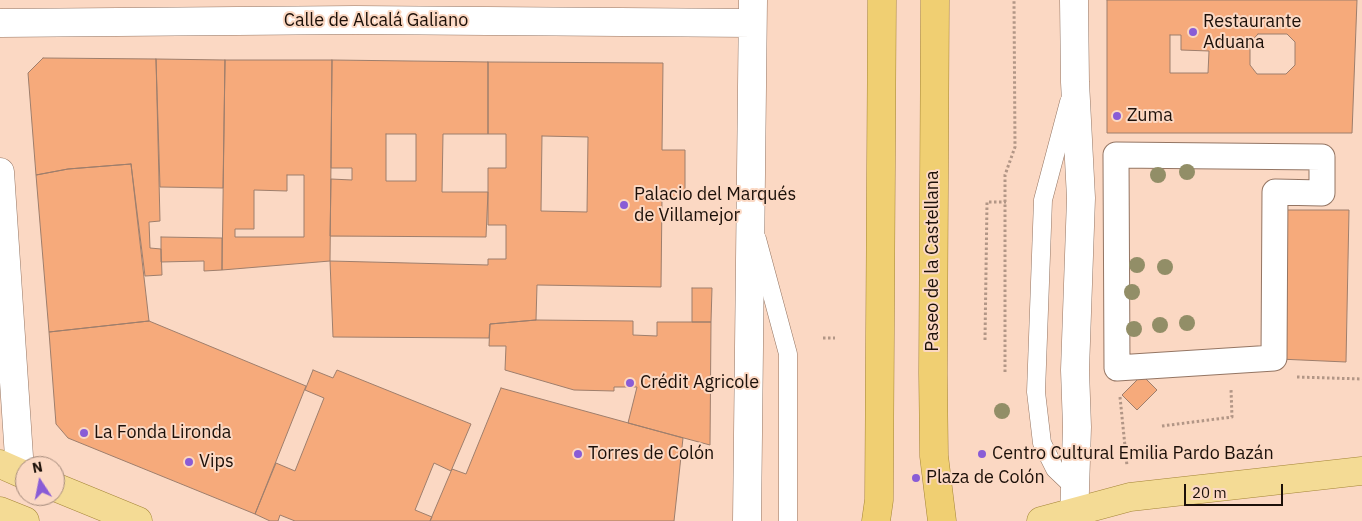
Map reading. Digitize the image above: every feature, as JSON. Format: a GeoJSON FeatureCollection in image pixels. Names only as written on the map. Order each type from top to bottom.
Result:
{"type":"FeatureCollection","features":[{"type":"Feature","properties":{"kind":"highway"},"geometry":{"type":"LineString","coordinates":[[876,521],[879,500],[882,0]]}},
{"type":"Feature","properties":{"kind":"highway","name":"Paseo de la Castellana"},"geometry":{"type":"LineString","coordinates":[[935,0],[934,456],[942,521]]}},
{"type":"Feature","properties":{"kind":"main road"},"geometry":{"type":"LineString","coordinates":[[1041,521],[1075,507],[1130,497],[1362,471]]}},
{"type":"Feature","properties":{"kind":"main road"},"geometry":{"type":"LineString","coordinates":[[65,491],[138,521]]}},
{"type":"Feature","properties":{"kind":"main road"},"geometry":{"type":"LineString","coordinates":[[0,511],[25,521]]}},
{"type":"Feature","properties":{"kind":"street"},"geometry":{"type":"LineString","coordinates":[[1074,0],[1075,82],[1081,198],[1075,370],[1075,507]]}},
{"type":"Feature","properties":{"kind":"street","name":"Calle de Alcalá Galiano"},"geometry":{"type":"LineString","coordinates":[[0,23],[355,10],[752,12]]}},
{"type":"Feature","properties":{"kind":"street"},"geometry":{"type":"LineString","coordinates":[[747,521],[752,12]]}},
{"type":"Feature","properties":{"kind":"street"},"geometry":{"type":"LineString","coordinates":[[1116,156],[1322,156],[1322,193],[1275,192],[1274,358],[1117,368],[1116,156]]}},
{"type":"Feature","properties":{"kind":"street"},"geometry":{"type":"LineString","coordinates":[[0,172],[15,470]]}},
{"type":"Feature","properties":{"kind":"lane"},"geometry":{"type":"LineString","coordinates":[[1075,82],[1043,200],[1036,392],[1042,443],[1075,507]]}},
{"type":"Feature","properties":{"kind":"lane"},"geometry":{"type":"LineString","coordinates":[[749,207],[788,354],[788,521]]}},
{"type":"Feature","properties":{"kind":"path"},"geometry":{"type":"LineString","coordinates":[[1005,372],[1006,175],[1015,147],[1014,0]]}},
{"type":"Feature","properties":{"kind":"path"},"geometry":{"type":"LineString","coordinates":[[985,340],[987,202],[1006,202]]}},
{"type":"Feature","properties":{"kind":"path"},"geometry":{"type":"LineString","coordinates":[[823,338],[835,338]]}},
{"type":"Feature","properties":{"kind":"path"},"geometry":{"type":"LineString","coordinates":[[1117,368],[1130,497]]}},
{"type":"Feature","properties":{"kind":"path"},"geometry":{"type":"LineString","coordinates":[[1162,426],[1232,417],[1231,383]]}},
{"type":"Feature","properties":{"kind":"building"},"geometry":{"type":"Polygon","coordinates":[[[1107,0],[1357,0],[1352,133],[1107,133],[1107,0]],[[1258,34],[1250,43],[1250,65],[1257,74],[1286,74],[1295,65],[1295,42],[1287,34],[1258,34]],[[1170,35],[1170,73],[1208,73],[1209,51],[1181,50],[1181,35],[1170,35]]]}},
{"type":"Feature","properties":{"kind":"building"},"geometry":{"type":"Polygon","coordinates":[[[43,58],[156,59],[160,221],[149,222],[150,248],[161,249],[162,275],[145,276],[131,164],[68,169],[36,175],[28,73],[43,58]]]}},
{"type":"Feature","properties":{"kind":"building"},"geometry":{"type":"Polygon","coordinates":[[[156,59],[225,60],[223,188],[160,187],[156,59]]]}},
{"type":"Feature","properties":{"kind":"building"},"geometry":{"type":"Polygon","coordinates":[[[225,60],[332,60],[330,261],[222,270],[225,60]],[[287,175],[287,191],[254,190],[254,229],[235,229],[235,237],[304,237],[304,175],[287,175]]]}},
{"type":"Feature","properties":{"kind":"building"},"geometry":{"type":"Polygon","coordinates":[[[332,60],[488,62],[488,134],[443,134],[442,192],[488,192],[486,237],[330,236],[331,179],[352,180],[352,168],[331,168],[332,60]],[[386,134],[386,181],[416,181],[416,134],[386,134]]]}},
{"type":"Feature","properties":{"kind":"building","name":"Palacio del Marqués de Villamejor"},"geometry":{"type":"Polygon","coordinates":[[[488,62],[663,63],[662,150],[685,150],[685,199],[662,198],[661,287],[537,285],[536,320],[490,324],[489,338],[333,337],[330,261],[488,265],[488,259],[506,259],[506,225],[488,225],[488,168],[506,168],[506,134],[488,134],[488,62]],[[542,136],[541,211],[587,212],[588,137],[542,136]]]}},
{"type":"Feature","properties":{"kind":"building"},"geometry":{"type":"Polygon","coordinates":[[[131,164],[149,321],[49,332],[36,175],[68,169],[131,164]]]}},
{"type":"Feature","properties":{"kind":"building"},"geometry":{"type":"Polygon","coordinates":[[[1280,210],[1349,210],[1346,362],[1279,359],[1280,210]]]}},
{"type":"Feature","properties":{"kind":"building"},"geometry":{"type":"Polygon","coordinates":[[[161,237],[222,238],[222,270],[204,271],[204,261],[161,262],[161,237]]]}},
{"type":"Feature","properties":{"kind":"building"},"geometry":{"type":"Polygon","coordinates":[[[692,288],[712,288],[711,322],[692,322],[692,288]]]}},
{"type":"Feature","properties":{"kind":"building","name":"Crédit Agricole"},"geometry":{"type":"Polygon","coordinates":[[[536,320],[633,321],[633,335],[657,336],[657,322],[711,322],[710,445],[628,423],[637,387],[614,387],[614,391],[574,390],[505,370],[506,346],[489,346],[490,324],[536,320]]]}},
{"type":"Feature","properties":{"kind":"building"},"geometry":{"type":"Polygon","coordinates":[[[149,321],[306,386],[255,514],[68,438],[56,424],[49,332],[149,321]]]}},
{"type":"Feature","properties":{"kind":"building"},"geometry":{"type":"Polygon","coordinates":[[[313,370],[333,378],[337,370],[471,424],[451,471],[434,463],[415,510],[432,517],[430,521],[295,521],[280,515],[278,521],[270,521],[255,514],[276,463],[295,471],[324,398],[305,390],[313,370]]]}},
{"type":"Feature","properties":{"kind":"building"},"geometry":{"type":"Polygon","coordinates":[[[1142,375],[1157,390],[1137,410],[1122,395],[1142,375]]]}},
{"type":"Feature","properties":{"kind":"building","name":"Torres de Colón"},"geometry":{"type":"Polygon","coordinates":[[[501,388],[683,438],[674,521],[430,521],[452,469],[466,474],[501,388]]]}},
{"type":"Feature","properties":{"kind":"place","name":"Restaurante Aduana"},"geometry":{"type":"Point","coordinates":[1193,32]}},
{"type":"Feature","properties":{"kind":"place","name":"Zuma"},"geometry":{"type":"Point","coordinates":[1117,116]}},
{"type":"Feature","properties":{"kind":"place","name":"Palacio del Marqués de Villamejor"},"geometry":{"type":"Point","coordinates":[624,205]}},
{"type":"Feature","properties":{"kind":"place","name":"Crédit Agricole"},"geometry":{"type":"Point","coordinates":[630,383]}},
{"type":"Feature","properties":{"kind":"place","name":"La Fonda Lironda"},"geometry":{"type":"Point","coordinates":[84,433]}},
{"type":"Feature","properties":{"kind":"place","name":"Torres de Colón"},"geometry":{"type":"Point","coordinates":[578,454]}},
{"type":"Feature","properties":{"kind":"place","name":"Centro Cultural Emilia Pardo Bazán"},"geometry":{"type":"Point","coordinates":[982,454]}},
{"type":"Feature","properties":{"kind":"place","name":"Vips"},"geometry":{"type":"Point","coordinates":[189,462]}},
{"type":"Feature","properties":{"kind":"place","name":"Plaza de Colón"},"geometry":{"type":"Point","coordinates":[916,478]}}]}
